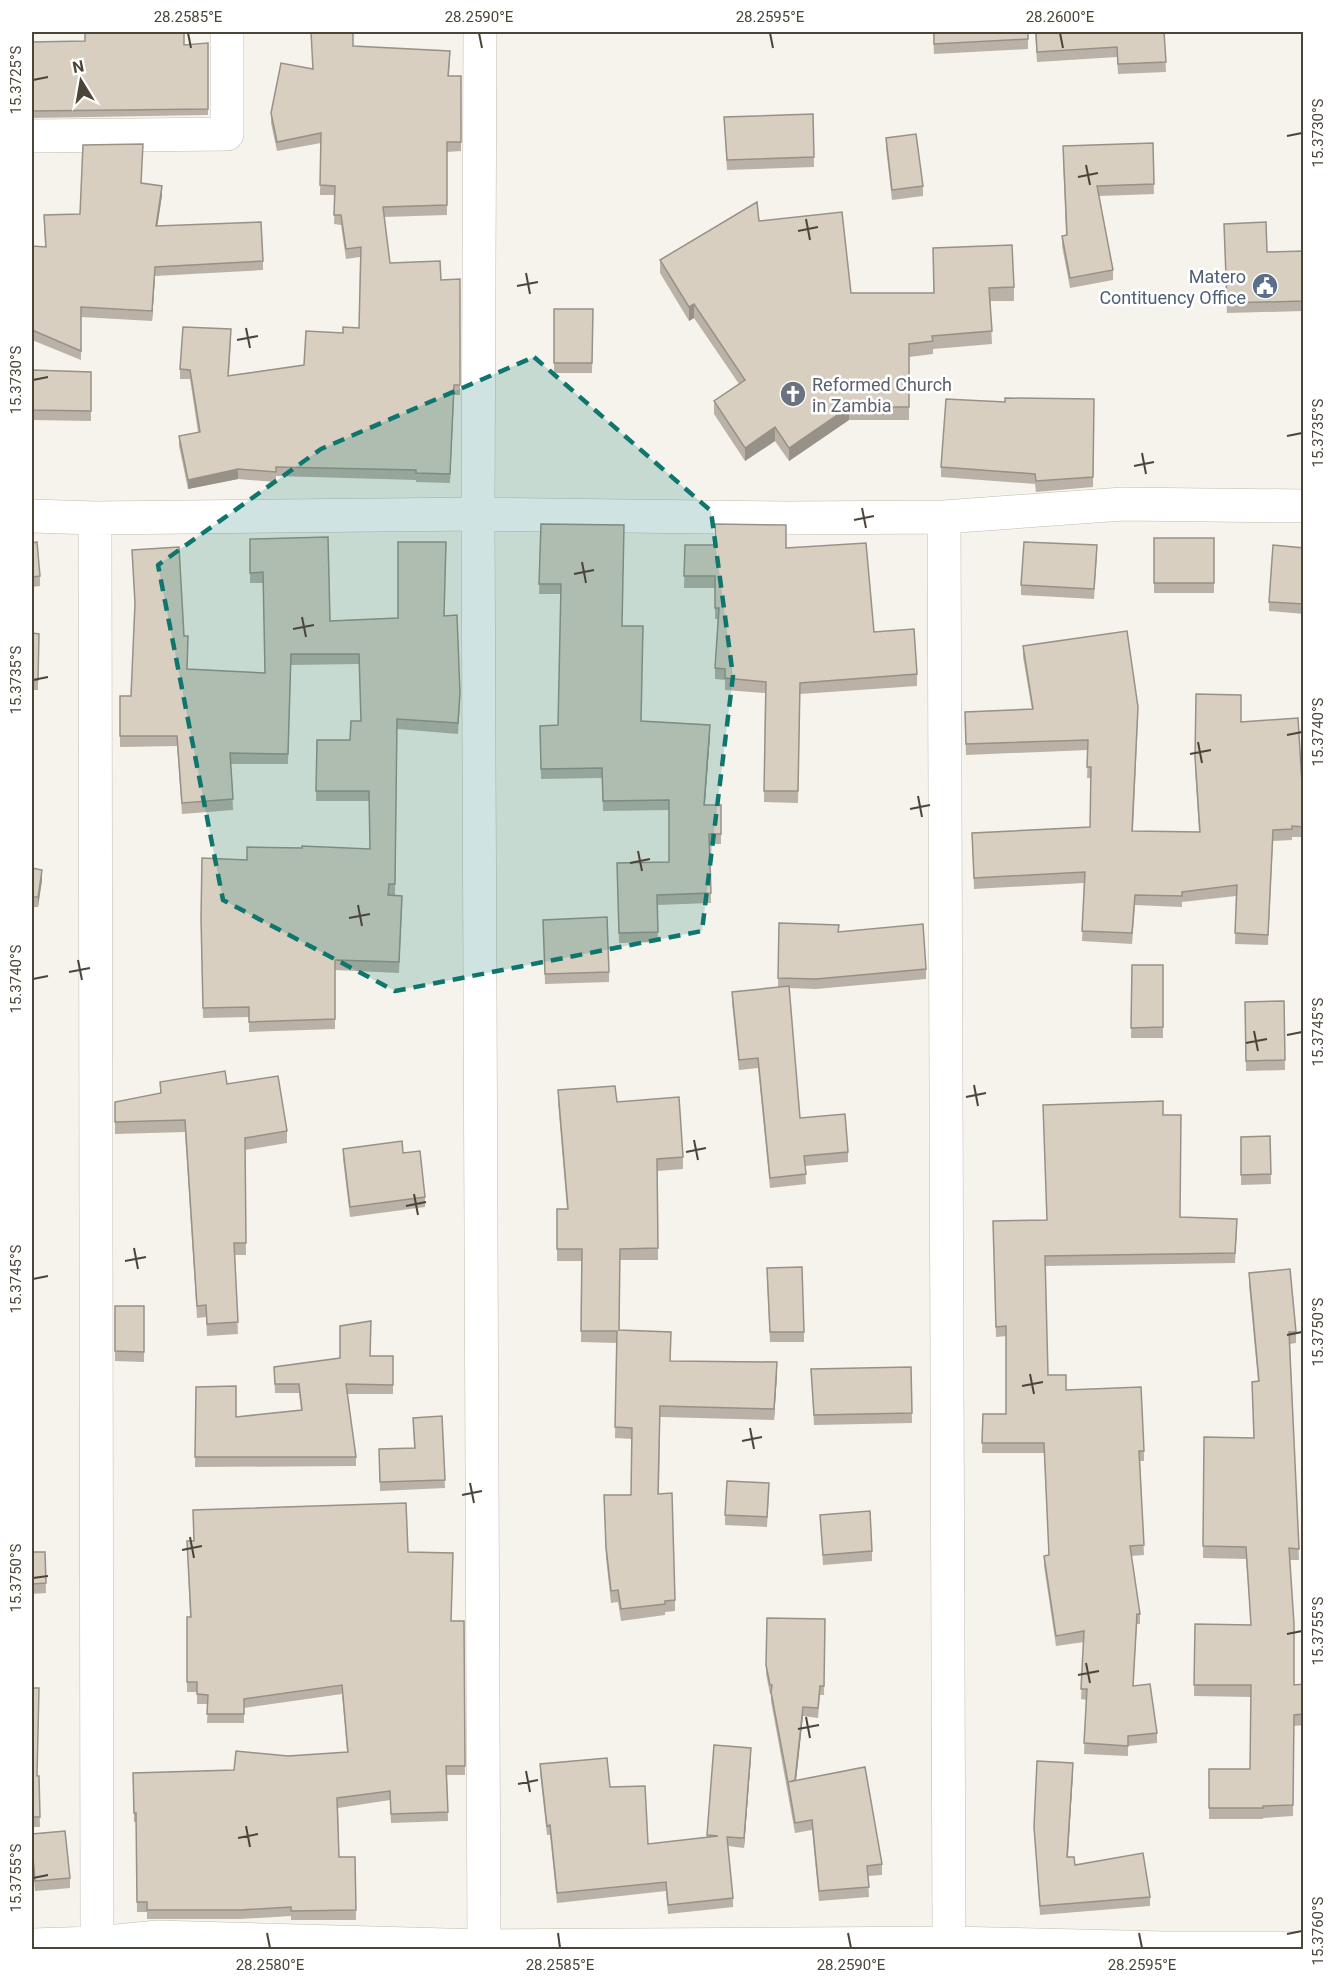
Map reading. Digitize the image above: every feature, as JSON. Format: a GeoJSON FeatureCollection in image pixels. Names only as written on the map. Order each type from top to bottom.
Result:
{"type":"FeatureCollection","features":[{"type":"Feature","properties":{"kind":"street"},"geometry":{"type":"LineString","coordinates":[[32,136],[227,134],[227,32]]}},
{"type":"Feature","properties":{"kind":"street"},"geometry":{"type":"LineString","coordinates":[[480,32],[478,514],[484,1948]]}},
{"type":"Feature","properties":{"kind":"street"},"geometry":{"type":"LineString","coordinates":[[32,516],[95,518],[478,514],[788,518],[944,517],[1123,504],[1304,506]]}},
{"type":"Feature","properties":{"kind":"street"},"geometry":{"type":"LineString","coordinates":[[944,517],[949,1943]]}},
{"type":"Feature","properties":{"kind":"street"},"geometry":{"type":"LineString","coordinates":[[95,518],[97,1943]]}},
{"type":"Feature","properties":{"kind":"street"},"geometry":{"type":"LineString","coordinates":[[32,1945],[158,1943],[484,1948],[949,1943],[1165,1948],[1304,1948]]}},
{"type":"Feature","properties":{"kind":"highlighted area"},"geometry":{"type":"Polygon","coordinates":[[[534,357],[711,511],[733,676],[702,931],[395,991],[223,900],[158,565],[321,449],[534,357]]]}},
{"type":"Feature","properties":{"kind":"building"},"geometry":{"type":"Polygon","coordinates":[[[85,32],[184,32],[184,45],[208,43],[208,109],[32,111],[32,42],[85,41],[85,32]]]}},
{"type":"Feature","properties":{"kind":"building"},"geometry":{"type":"Polygon","coordinates":[[[311,32],[353,32],[353,46],[450,51],[448,76],[461,76],[461,142],[447,142],[447,205],[383,207],[390,263],[440,261],[441,280],[460,279],[460,385],[454,385],[450,474],[416,473],[416,470],[276,467],[276,472],[238,469],[188,480],[179,436],[200,432],[190,370],[180,369],[183,327],[231,329],[228,376],[304,365],[306,331],[343,333],[343,327],[359,328],[361,247],[346,249],[341,215],[334,215],[335,186],[320,185],[321,133],[277,142],[271,113],[281,63],[313,69],[311,32]]]}},
{"type":"Feature","properties":{"kind":"building"},"geometry":{"type":"Polygon","coordinates":[[[934,32],[1028,32],[1028,39],[934,44],[934,32]]]}},
{"type":"Feature","properties":{"kind":"building"},"geometry":{"type":"Polygon","coordinates":[[[1036,32],[1164,32],[1166,62],[1118,64],[1117,47],[1037,52],[1036,32]]]}},
{"type":"Feature","properties":{"kind":"building"},"geometry":{"type":"Polygon","coordinates":[[[813,114],[814,157],[727,160],[724,117],[813,114]]]}},
{"type":"Feature","properties":{"kind":"building"},"geometry":{"type":"Polygon","coordinates":[[[916,134],[923,186],[892,190],[886,138],[916,134]]]}},
{"type":"Feature","properties":{"kind":"building"},"geometry":{"type":"Polygon","coordinates":[[[1153,143],[1154,184],[1097,186],[1113,270],[1070,278],[1062,236],[1067,235],[1063,146],[1153,143]]]}},
{"type":"Feature","properties":{"kind":"building"},"geometry":{"type":"Polygon","coordinates":[[[143,144],[141,183],[162,186],[156,226],[261,222],[263,261],[155,267],[152,311],[81,307],[81,351],[32,330],[32,246],[46,247],[44,215],[80,214],[83,145],[143,144]]]}},
{"type":"Feature","properties":{"kind":"building"},"geometry":{"type":"Polygon","coordinates":[[[757,202],[759,221],[842,212],[851,293],[934,293],[933,248],[1012,245],[1014,287],[989,288],[992,331],[932,336],[933,341],[909,344],[909,407],[849,407],[789,448],[775,427],[745,448],[714,401],[745,380],[694,304],[689,307],[660,260],[757,202]]]}},
{"type":"Feature","properties":{"kind":"building","name":"Matero Contituency Office"},"geometry":{"type":"Polygon","coordinates":[[[1266,222],[1267,252],[1304,251],[1304,301],[1227,303],[1224,224],[1266,222]]]}},
{"type":"Feature","properties":{"kind":"building"},"geometry":{"type":"Polygon","coordinates":[[[554,309],[593,309],[592,363],[554,363],[554,309]]]}},
{"type":"Feature","properties":{"kind":"building"},"geometry":{"type":"Polygon","coordinates":[[[32,370],[91,372],[91,411],[32,410],[32,370]]]}},
{"type":"Feature","properties":{"kind":"building"},"geometry":{"type":"Polygon","coordinates":[[[1005,398],[1094,399],[1093,477],[1036,481],[1035,474],[941,467],[946,399],[1005,402],[1005,398]]]}},
{"type":"Feature","properties":{"kind":"building"},"geometry":{"type":"Polygon","coordinates":[[[541,524],[624,525],[622,626],[643,626],[641,721],[710,725],[704,805],[721,805],[721,834],[709,834],[711,893],[657,895],[658,932],[619,933],[617,863],[669,862],[669,800],[603,801],[602,768],[541,769],[540,726],[558,725],[561,584],[539,584],[541,524]]]}},
{"type":"Feature","properties":{"kind":"building"},"geometry":{"type":"Polygon","coordinates":[[[715,524],[786,525],[786,548],[866,543],[874,632],[914,629],[917,674],[800,683],[798,791],[764,791],[766,682],[725,678],[725,669],[715,668],[719,608],[715,608],[715,576],[684,576],[685,545],[716,545],[715,524]]]}},
{"type":"Feature","properties":{"kind":"building"},"geometry":{"type":"Polygon","coordinates":[[[328,537],[330,621],[398,618],[398,542],[446,542],[444,616],[457,615],[460,693],[458,723],[397,719],[395,884],[389,884],[388,895],[402,896],[399,962],[335,960],[335,1019],[249,1022],[249,1007],[203,1008],[202,858],[247,860],[247,847],[302,848],[302,846],[370,849],[369,791],[316,791],[317,740],[350,740],[351,721],[361,721],[359,654],[291,654],[288,754],[230,753],[233,799],[182,803],[177,736],[120,736],[120,696],[131,696],[135,603],[132,550],[179,547],[184,636],[188,636],[187,669],[265,673],[263,572],[250,573],[250,539],[328,537]]]}},
{"type":"Feature","properties":{"kind":"building"},"geometry":{"type":"Polygon","coordinates":[[[1154,538],[1214,538],[1214,583],[1154,583],[1154,538]]]}},
{"type":"Feature","properties":{"kind":"building"},"geometry":{"type":"Polygon","coordinates":[[[37,542],[40,576],[32,577],[32,543],[37,542]]]}},
{"type":"Feature","properties":{"kind":"building"},"geometry":{"type":"Polygon","coordinates":[[[1024,542],[1097,545],[1094,589],[1021,585],[1024,542]]]}},
{"type":"Feature","properties":{"kind":"building"},"geometry":{"type":"Polygon","coordinates":[[[1273,545],[1304,548],[1304,604],[1269,602],[1273,545]]]}},
{"type":"Feature","properties":{"kind":"building"},"geometry":{"type":"Polygon","coordinates":[[[1127,631],[1138,707],[1132,831],[1200,832],[1195,757],[1196,694],[1241,695],[1241,722],[1298,718],[1302,784],[1304,785],[1304,827],[1292,826],[1292,829],[1273,830],[1268,935],[1235,933],[1237,885],[1182,892],[1182,896],[1135,895],[1132,933],[1082,931],[1085,872],[974,878],[972,833],[1090,827],[1091,767],[1087,767],[1088,740],[966,744],[965,712],[1033,709],[1023,646],[1127,631]]]}},
{"type":"Feature","properties":{"kind":"building"},"geometry":{"type":"Polygon","coordinates":[[[32,633],[39,634],[38,680],[32,680],[32,633]]]}},
{"type":"Feature","properties":{"kind":"building"},"geometry":{"type":"Polygon","coordinates":[[[32,868],[42,870],[38,897],[32,897],[32,868]]]}},
{"type":"Feature","properties":{"kind":"building"},"geometry":{"type":"Polygon","coordinates":[[[607,917],[609,972],[545,974],[543,920],[607,917]]]}},
{"type":"Feature","properties":{"kind":"building"},"geometry":{"type":"Polygon","coordinates":[[[779,923],[839,925],[838,932],[923,924],[926,969],[816,979],[778,978],[779,923]]]}},
{"type":"Feature","properties":{"kind":"building"},"geometry":{"type":"Polygon","coordinates":[[[1132,965],[1163,965],[1163,1027],[1131,1028],[1132,965]]]}},
{"type":"Feature","properties":{"kind":"building"},"geometry":{"type":"Polygon","coordinates":[[[789,986],[800,1118],[845,1114],[848,1152],[804,1156],[806,1174],[770,1178],[758,1058],[739,1060],[732,992],[789,986]]]}},
{"type":"Feature","properties":{"kind":"building"},"geometry":{"type":"Polygon","coordinates":[[[1284,1001],[1285,1060],[1246,1061],[1245,1002],[1284,1001]]]}},
{"type":"Feature","properties":{"kind":"building"},"geometry":{"type":"Polygon","coordinates":[[[225,1071],[227,1084],[278,1076],[287,1131],[245,1138],[246,1243],[234,1243],[238,1322],[207,1324],[206,1305],[197,1306],[185,1120],[115,1122],[115,1102],[161,1093],[160,1082],[225,1071]]]}},
{"type":"Feature","properties":{"kind":"building"},"geometry":{"type":"Polygon","coordinates":[[[615,1086],[617,1102],[679,1097],[683,1157],[657,1159],[658,1248],[620,1249],[619,1330],[671,1332],[670,1361],[777,1362],[774,1409],[660,1406],[658,1494],[672,1493],[675,1600],[665,1601],[665,1604],[621,1609],[618,1590],[611,1591],[604,1495],[631,1495],[632,1428],[615,1427],[617,1331],[581,1331],[582,1249],[557,1249],[557,1209],[568,1209],[558,1090],[615,1086]]]}},
{"type":"Feature","properties":{"kind":"building"},"geometry":{"type":"Polygon","coordinates":[[[1163,1101],[1163,1115],[1181,1115],[1180,1217],[1237,1219],[1235,1253],[1045,1256],[1048,1375],[1066,1375],[1066,1390],[1141,1387],[1144,1451],[1139,1451],[1144,1545],[1130,1546],[1140,1614],[1137,1614],[1133,1686],[1150,1684],[1157,1733],[1128,1736],[1128,1746],[1084,1743],[1087,1689],[1081,1689],[1084,1631],[1056,1636],[1044,1556],[1049,1555],[1044,1443],[982,1443],[983,1414],[1006,1414],[1006,1326],[996,1327],[993,1221],[1047,1220],[1043,1105],[1163,1101]]]}},
{"type":"Feature","properties":{"kind":"building"},"geometry":{"type":"Polygon","coordinates":[[[1270,1136],[1271,1174],[1241,1175],[1241,1137],[1270,1136]]]}},
{"type":"Feature","properties":{"kind":"building"},"geometry":{"type":"Polygon","coordinates":[[[402,1141],[403,1153],[420,1151],[425,1197],[350,1207],[343,1149],[402,1141]]]}},
{"type":"Feature","properties":{"kind":"building"},"geometry":{"type":"Polygon","coordinates":[[[802,1267],[804,1332],[770,1332],[767,1268],[802,1267]]]}},
{"type":"Feature","properties":{"kind":"building"},"geometry":{"type":"Polygon","coordinates":[[[1290,1269],[1296,1332],[1289,1332],[1299,1549],[1289,1548],[1294,1624],[1294,1685],[1304,1684],[1304,1714],[1294,1715],[1293,1805],[1263,1806],[1263,1808],[1209,1808],[1209,1769],[1250,1769],[1251,1685],[1194,1685],[1195,1624],[1251,1625],[1246,1547],[1203,1546],[1204,1437],[1254,1438],[1252,1382],[1259,1381],[1249,1273],[1290,1269]]]}},
{"type":"Feature","properties":{"kind":"building"},"geometry":{"type":"Polygon","coordinates":[[[115,1306],[144,1306],[144,1352],[115,1351],[115,1306]]]}},
{"type":"Feature","properties":{"kind":"building"},"geometry":{"type":"Polygon","coordinates":[[[371,1321],[370,1356],[393,1356],[393,1385],[346,1384],[356,1457],[195,1457],[196,1387],[236,1386],[236,1417],[302,1410],[299,1384],[275,1384],[274,1367],[340,1358],[340,1326],[371,1321]]]}},
{"type":"Feature","properties":{"kind":"building"},"geometry":{"type":"Polygon","coordinates":[[[911,1367],[912,1413],[814,1415],[811,1369],[911,1367]]]}},
{"type":"Feature","properties":{"kind":"building"},"geometry":{"type":"Polygon","coordinates":[[[442,1416],[445,1480],[380,1482],[379,1449],[415,1448],[413,1418],[442,1416]]]}},
{"type":"Feature","properties":{"kind":"building"},"geometry":{"type":"Polygon","coordinates":[[[727,1481],[769,1483],[767,1517],[725,1515],[727,1481]]]}},
{"type":"Feature","properties":{"kind":"building"},"geometry":{"type":"Polygon","coordinates":[[[406,1503],[408,1552],[453,1553],[451,1621],[464,1621],[465,1766],[446,1766],[448,1812],[391,1814],[390,1791],[337,1798],[339,1857],[355,1857],[356,1910],[291,1911],[291,1907],[240,1910],[147,1910],[147,1902],[137,1902],[133,1773],[234,1770],[236,1751],[288,1756],[348,1752],[342,1685],[244,1699],[244,1714],[207,1714],[208,1695],[197,1694],[197,1682],[187,1682],[187,1617],[191,1617],[187,1541],[194,1541],[193,1510],[406,1503]]]}},
{"type":"Feature","properties":{"kind":"building"},"geometry":{"type":"Polygon","coordinates":[[[870,1511],[872,1551],[823,1555],[820,1515],[870,1511]]]}},
{"type":"Feature","properties":{"kind":"building"},"geometry":{"type":"Polygon","coordinates":[[[32,1552],[45,1552],[46,1583],[32,1584],[32,1552]]]}},
{"type":"Feature","properties":{"kind":"building"},"geometry":{"type":"Polygon","coordinates":[[[767,1618],[825,1619],[824,1686],[820,1686],[818,1708],[803,1707],[795,1780],[789,1782],[771,1692],[772,1685],[770,1685],[766,1665],[767,1618]]]}},
{"type":"Feature","properties":{"kind":"building"},"geometry":{"type":"Polygon","coordinates":[[[32,1688],[39,1688],[37,1776],[39,1776],[40,1817],[32,1817],[32,1688]]]}},
{"type":"Feature","properties":{"kind":"building"},"geometry":{"type":"Polygon","coordinates":[[[714,1745],[751,1748],[744,1838],[727,1837],[733,1898],[668,1905],[666,1882],[557,1893],[550,1825],[547,1826],[540,1764],[607,1758],[610,1787],[645,1786],[648,1844],[718,1836],[707,1835],[714,1745]]]}},
{"type":"Feature","properties":{"kind":"building"},"geometry":{"type":"Polygon","coordinates":[[[1037,1761],[1073,1763],[1067,1857],[1074,1857],[1075,1865],[1143,1853],[1150,1897],[1040,1906],[1034,1827],[1037,1761]]]}},
{"type":"Feature","properties":{"kind":"building"},"geometry":{"type":"Polygon","coordinates":[[[865,1767],[882,1864],[867,1866],[869,1887],[819,1891],[812,1820],[795,1823],[788,1782],[865,1767]]]}},
{"type":"Feature","properties":{"kind":"building"},"geometry":{"type":"Polygon","coordinates":[[[65,1831],[70,1878],[35,1881],[32,1834],[65,1831]]]}},
{"type":"Feature","properties":{"kind":"place","name":"Matero Contituency Office"},"geometry":{"type":"Point","coordinates":[1265,286]}},
{"type":"Feature","properties":{"kind":"place","name":"Reformed Church in Zambia"},"geometry":{"type":"Point","coordinates":[793,394]}}]}
